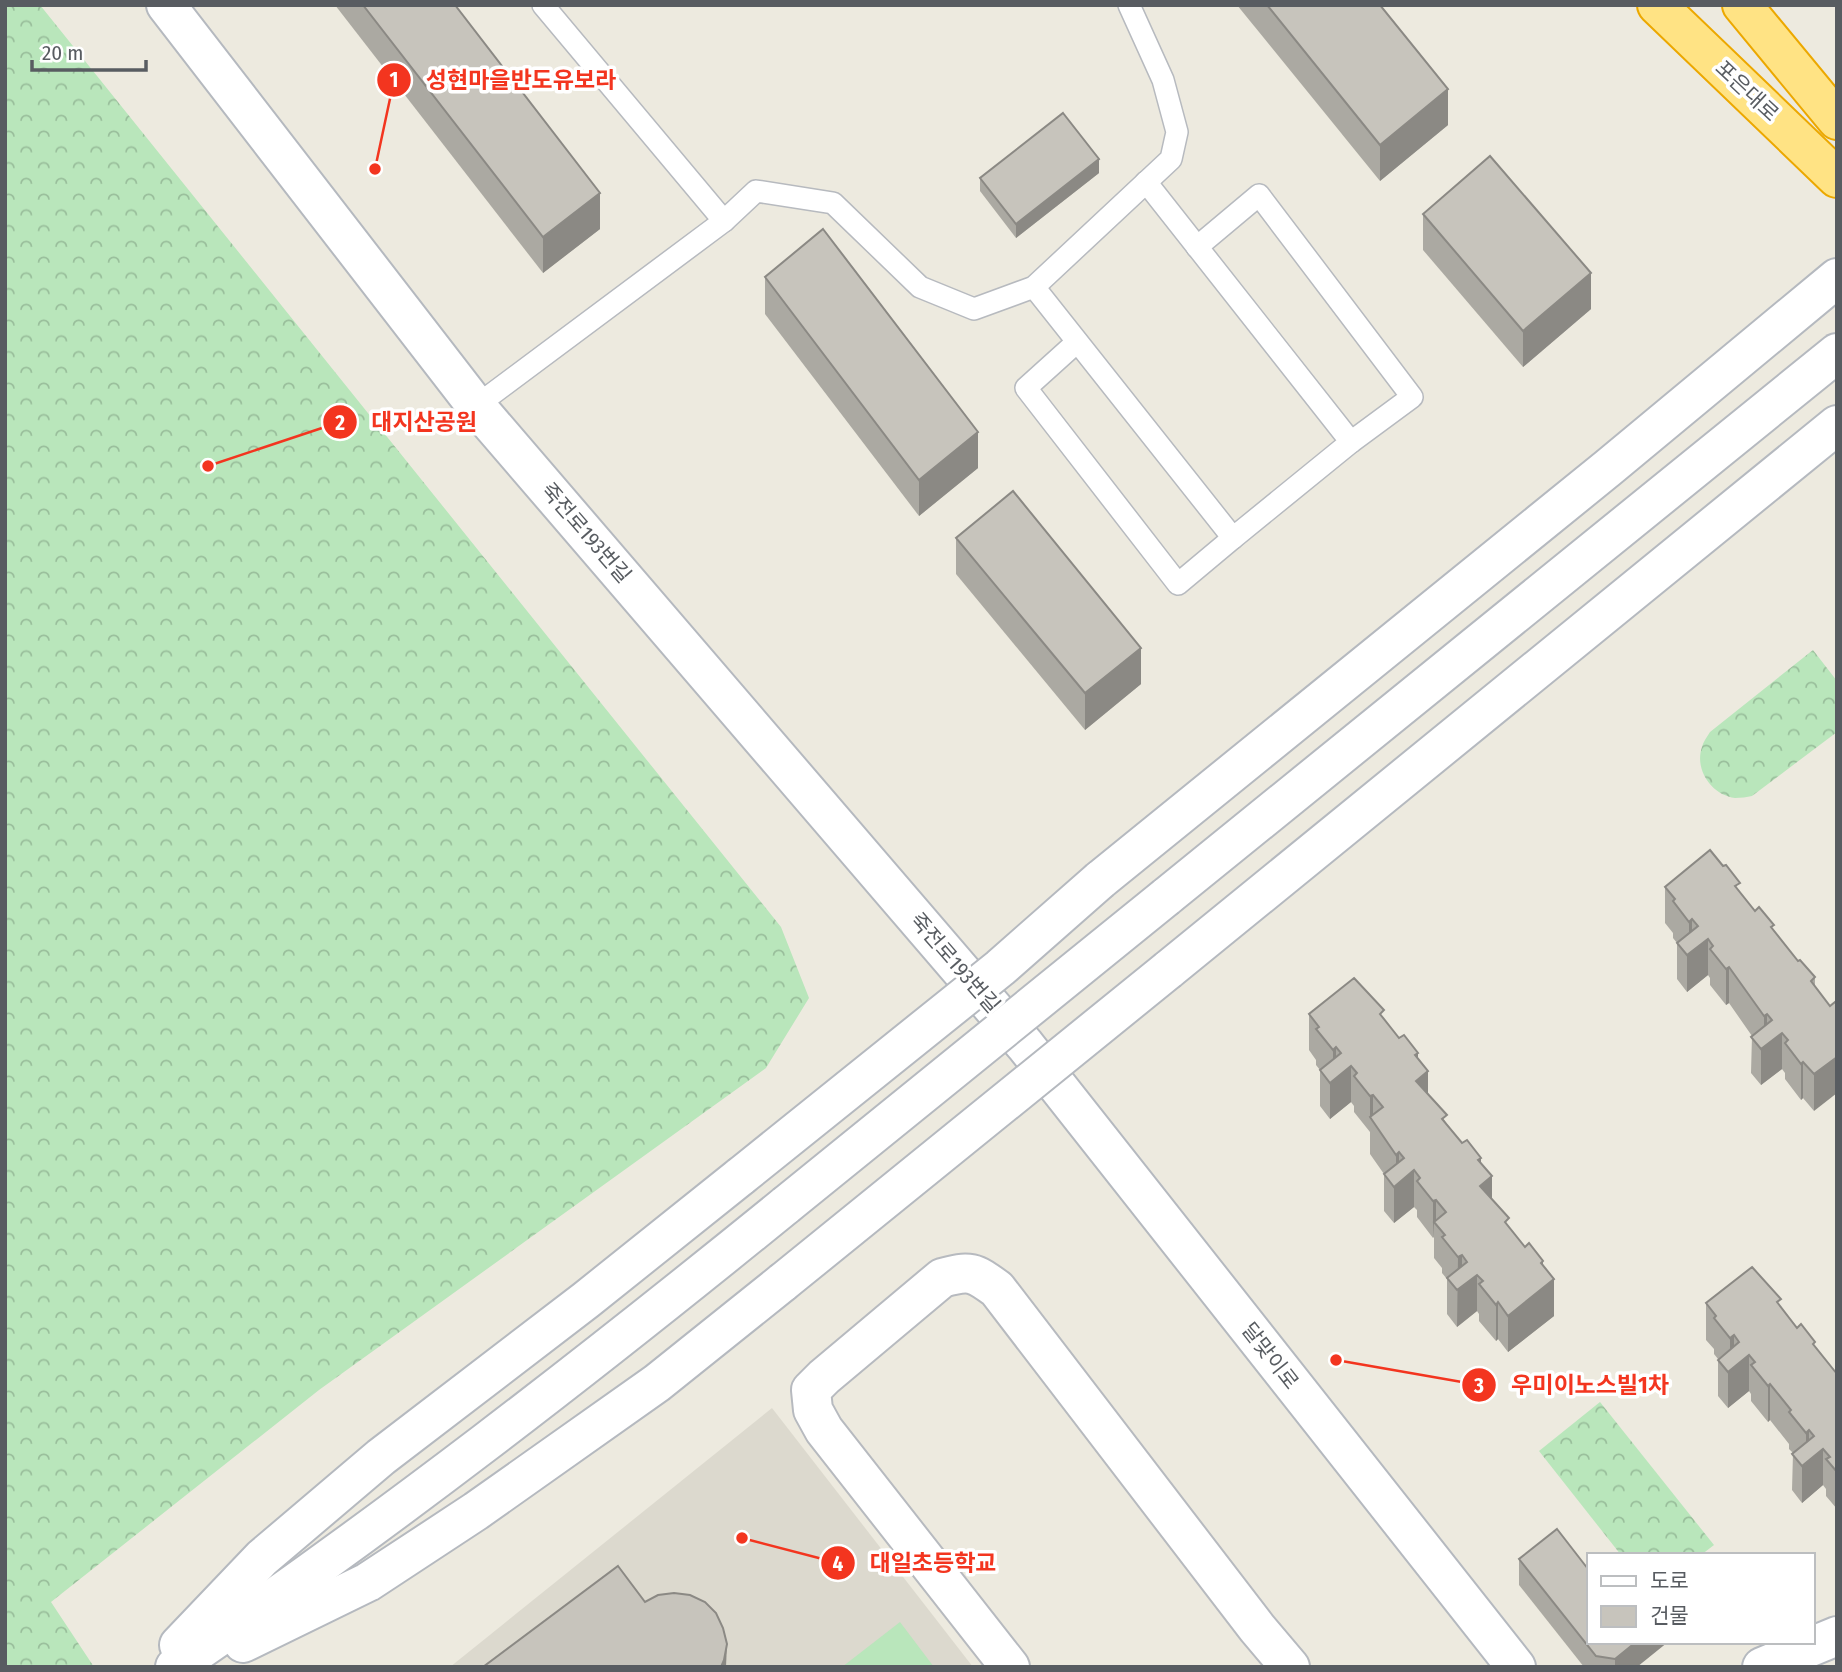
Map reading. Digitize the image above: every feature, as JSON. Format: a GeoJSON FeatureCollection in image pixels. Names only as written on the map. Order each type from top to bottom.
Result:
{"type":"FeatureCollection","features":[{"type":"Feature","properties":{"kind":"highway","name":"포은대로"},"geometry":{"type":"LineString","coordinates":[[1657,5],[1837,178]]}},
{"type":"Feature","properties":{"kind":"highway"},"geometry":{"type":"LineString","coordinates":[[1742,5],[1837,120]]}},
{"type":"Feature","properties":{"kind":"main road","name":"죽전로193번길"},"geometry":{"type":"LineString","coordinates":[[166,5],[476,406],[1025,1045]]}},
{"type":"Feature","properties":{"kind":"main road"},"geometry":{"type":"LineString","coordinates":[[158,1667],[262,1558],[381,1457],[586,1300],[1000,968],[1100,880],[1608,468],[1837,278]]}},
{"type":"Feature","properties":{"kind":"main road"},"geometry":{"type":"LineString","coordinates":[[175,1667],[264,1606],[596,1358],[1837,353]]}},
{"type":"Feature","properties":{"kind":"main road"},"geometry":{"type":"LineString","coordinates":[[194,1667],[368,1582],[477,1511],[657,1384],[1837,425]]}},
{"type":"Feature","properties":{"kind":"main road","name":"달맞이로"},"geometry":{"type":"LineString","coordinates":[[1025,1045],[1516,1667]]}},
{"type":"Feature","properties":{"kind":"main road"},"geometry":{"type":"LineString","coordinates":[[1010,1667],[824,1430],[813,1410],[810,1390],[942,1278],[960,1273],[978,1275],[997,1289],[1257,1628],[1290,1667]]}},
{"type":"Feature","properties":{"kind":"main road"},"geometry":{"type":"LineString","coordinates":[[1762,1667],[1837,1636]]}},
{"type":"Feature","properties":{"kind":"lane"},"geometry":{"type":"LineString","coordinates":[[543,5],[724,221]]}},
{"type":"Feature","properties":{"kind":"lane"},"geometry":{"type":"LineString","coordinates":[[476,406],[724,221],[756,191],[833,204],[920,287],[974,309],[1034,287],[1171,159],[1177,132],[1163,80],[1129,5]]}},
{"type":"Feature","properties":{"kind":"lane"},"geometry":{"type":"LineString","coordinates":[[1146,182],[1351,442]]}},
{"type":"Feature","properties":{"kind":"lane"},"geometry":{"type":"LineString","coordinates":[[1077,342],[1026,388],[1178,584],[1351,442],[1412,397],[1259,195],[1198,247]]}},
{"type":"Feature","properties":{"kind":"lane"},"geometry":{"type":"LineString","coordinates":[[1034,287],[1233,538]]}},
{"type":"Feature","properties":{"kind":"shaded area"},"geometry":{"type":"Polygon","coordinates":[[[772,1408],[973,1667],[450,1667],[772,1408]]]}},
{"type":"Feature","properties":{"kind":"green space"},"geometry":{"type":"Polygon","coordinates":[[[5,5],[40,5],[781,927],[809,998],[766,1068],[319,1390],[51,1602],[94,1667],[5,1667],[5,5]]]}},
{"type":"Feature","properties":{"kind":"green space"},"geometry":{"type":"Polygon","coordinates":[[[1813,650],[1837,681],[1837,732],[1752,796],[1735,798],[1719,792],[1707,780],[1701,764],[1703,745],[1710,732],[1813,650]]]}},
{"type":"Feature","properties":{"kind":"green space"},"geometry":{"type":"Polygon","coordinates":[[[1600,1402],[1714,1545],[1704,1553],[1619,1553],[1539,1451],[1600,1402]]]}},
{"type":"Feature","properties":{"kind":"green space"},"geometry":{"type":"Polygon","coordinates":[[[900,1622],[934,1667],[842,1667],[900,1622]]]}},
{"type":"Feature","properties":{"kind":"building"},"geometry":{"type":"Polygon","coordinates":[[[363,5],[455,5],[600,193],[543,237],[363,5]]]}},
{"type":"Feature","properties":{"kind":"building"},"geometry":{"type":"Polygon","coordinates":[[[1267,5],[1380,5],[1448,89],[1380,145],[1267,5]]]}},
{"type":"Feature","properties":{"kind":"building"},"geometry":{"type":"Polygon","coordinates":[[[1063,113],[1099,159],[1016,224],[980,178],[1063,113]]]}},
{"type":"Feature","properties":{"kind":"building"},"geometry":{"type":"Polygon","coordinates":[[[1490,156],[1591,273],[1523,331],[1423,214],[1490,156]]]}},
{"type":"Feature","properties":{"kind":"building"},"geometry":{"type":"Polygon","coordinates":[[[823,229],[978,432],[919,480],[765,277],[823,229]]]}},
{"type":"Feature","properties":{"kind":"building"},"geometry":{"type":"Polygon","coordinates":[[[1013,491],[1141,648],[1085,693],[956,538],[1013,491]]]}},
{"type":"Feature","properties":{"kind":"building"},"geometry":{"type":"Polygon","coordinates":[[[1710,850],[1740,883],[1735,886],[1755,911],[1759,907],[1798,961],[1815,977],[1811,981],[1830,1006],[1835,1002],[1837,1005],[1837,1057],[1814,1074],[1803,1062],[1801,1064],[1785,1043],[1788,1040],[1782,1033],[1761,1049],[1751,1037],[1772,1020],[1767,1014],[1764,1016],[1729,967],[1726,969],[1710,949],[1713,946],[1708,939],[1687,955],[1677,943],[1698,926],[1692,919],[1689,922],[1665,887],[1710,850]]]}},
{"type":"Feature","properties":{"kind":"building"},"geometry":{"type":"Polygon","coordinates":[[[1354,978],[1384,1010],[1380,1014],[1399,1038],[1404,1035],[1418,1053],[1415,1055],[1428,1071],[1416,1081],[1447,1115],[1442,1119],[1462,1143],[1467,1140],[1481,1158],[1478,1160],[1492,1176],[1480,1186],[1509,1218],[1505,1222],[1525,1247],[1529,1243],[1554,1279],[1508,1316],[1479,1284],[1483,1281],[1477,1275],[1457,1290],[1447,1278],[1467,1262],[1462,1255],[1458,1257],[1442,1237],[1445,1235],[1434,1222],[1446,1212],[1417,1181],[1420,1178],[1414,1170],[1394,1187],[1384,1174],[1404,1158],[1399,1152],[1396,1155],[1370,1117],[1383,1107],[1354,1076],[1357,1073],[1351,1066],[1330,1083],[1320,1070],[1341,1053],[1336,1047],[1333,1050],[1316,1029],[1319,1027],[1309,1014],[1354,978]]]}},
{"type":"Feature","properties":{"kind":"building"},"geometry":{"type":"Polygon","coordinates":[[[1752,1267],[1781,1299],[1777,1302],[1797,1328],[1801,1324],[1837,1374],[1837,1472],[1826,1459],[1830,1457],[1823,1449],[1802,1466],[1792,1454],[1814,1436],[1809,1430],[1806,1433],[1770,1384],[1768,1386],[1751,1365],[1755,1362],[1749,1355],[1728,1372],[1718,1360],[1739,1342],[1734,1335],[1730,1338],[1706,1303],[1752,1267]]]}},
{"type":"Feature","properties":{"kind":"building"},"geometry":{"type":"Polygon","coordinates":[[[1557,1529],[1587,1568],[1587,1644],[1634,1644],[1615,1659],[1596,1656],[1519,1559],[1557,1529]]]}},
{"type":"Feature","properties":{"kind":"building"},"geometry":{"type":"Polygon","coordinates":[[[618,1566],[645,1602],[658,1595],[674,1593],[690,1595],[705,1602],[716,1613],[727,1644],[721,1667],[483,1667],[618,1566]]]}},
{"type":"Feature","properties":{"kind":"place","name":"성현마을반도유보라"},"geometry":{"type":"Point","coordinates":[375,169]}},
{"type":"Feature","properties":{"kind":"place","name":"대지산공원"},"geometry":{"type":"Point","coordinates":[208,466]}},
{"type":"Feature","properties":{"kind":"place","name":"우미이노스빌1차"},"geometry":{"type":"Point","coordinates":[1336,1360]}},
{"type":"Feature","properties":{"kind":"place","name":"대일초등학교"},"geometry":{"type":"Point","coordinates":[742,1538]}}]}
